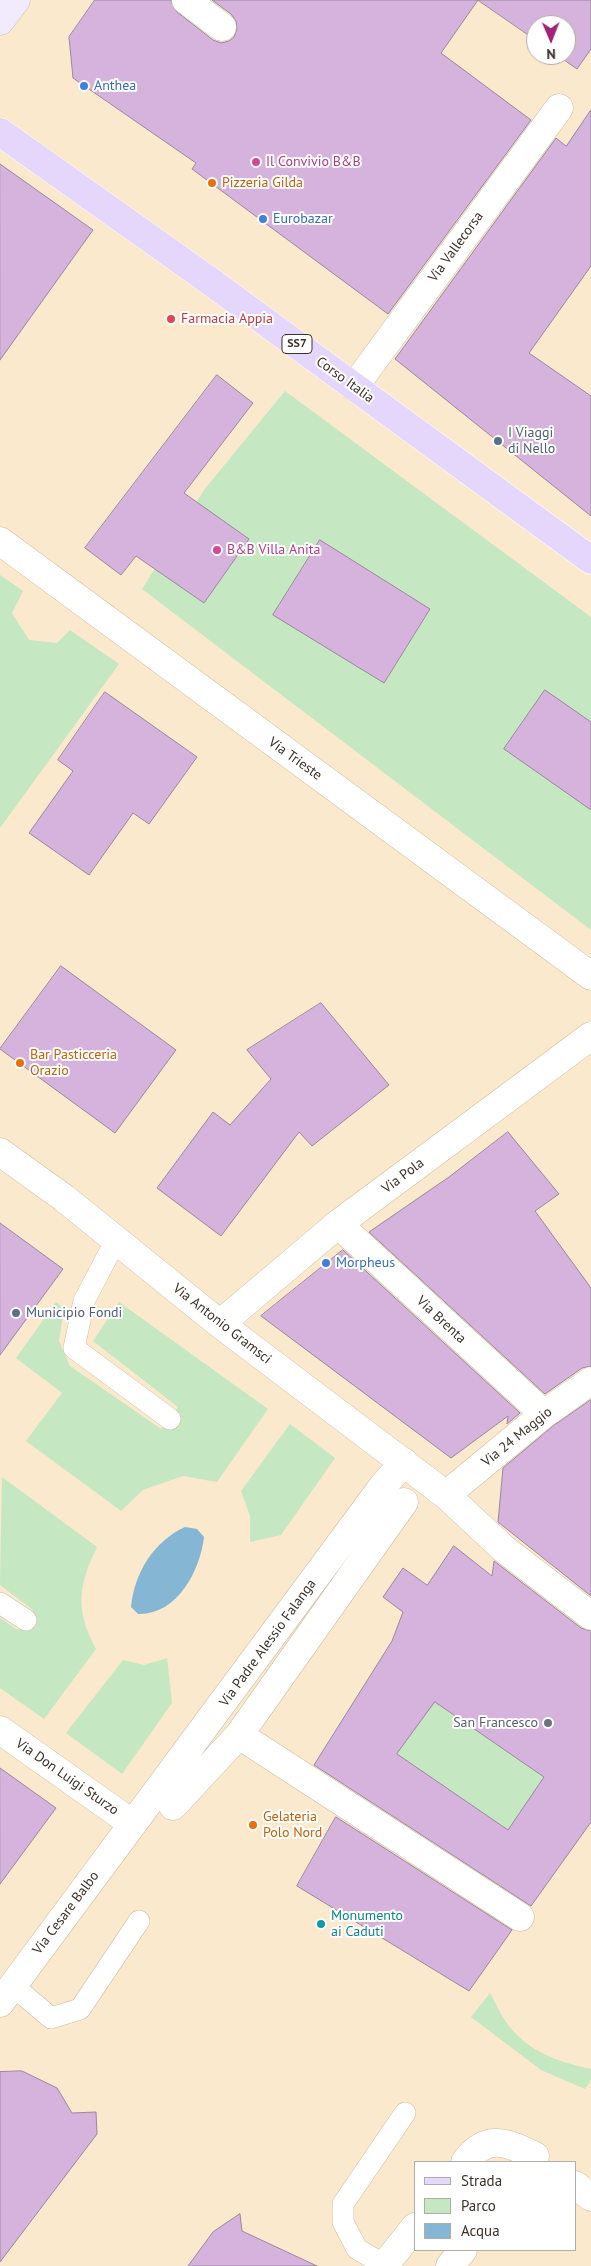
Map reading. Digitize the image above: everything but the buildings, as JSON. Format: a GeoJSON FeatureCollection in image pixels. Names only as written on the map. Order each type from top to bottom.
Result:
{"type":"FeatureCollection","features":[{"type":"Feature","properties":{"kind":"main road","name":"Corso Italia"},"geometry":{"type":"LineString","coordinates":[[0,132],[354,386],[516,507],[589,555]]}},
{"type":"Feature","properties":{"kind":"street"},"geometry":{"type":"LineString","coordinates":[[0,21],[16,0]]}},
{"type":"Feature","properties":{"kind":"street"},"geometry":{"type":"LineString","coordinates":[[186,0],[222,27]]}},
{"type":"Feature","properties":{"kind":"street","name":"Via Vallecorsa"},"geometry":{"type":"LineString","coordinates":[[354,386],[559,108]]}},
{"type":"Feature","properties":{"kind":"street","name":"Via Trieste"},"geometry":{"type":"LineString","coordinates":[[0,541],[591,976]]}},
{"type":"Feature","properties":{"kind":"street","name":"Via Pola"},"geometry":{"type":"LineString","coordinates":[[220,1324],[338,1224],[591,1036]]}},
{"type":"Feature","properties":{"kind":"street","name":"Via Antonio Gramsci"},"geometry":{"type":"LineString","coordinates":[[0,1152],[64,1198],[220,1324],[404,1462],[446,1495],[504,1549],[591,1616]]}},
{"type":"Feature","properties":{"kind":"street","name":"Via Brenta"},"geometry":{"type":"LineString","coordinates":[[338,1224],[544,1414]]}},
{"type":"Feature","properties":{"kind":"street","name":"Via 24 Maggio"},"geometry":{"type":"LineString","coordinates":[[446,1495],[544,1414],[591,1381]]}},
{"type":"Feature","properties":{"kind":"street","name":"Via Padre Alessio Falanga"},"geometry":{"type":"LineString","coordinates":[[133,1824],[383,1486],[404,1462]]}},
{"type":"Feature","properties":{"kind":"street"},"geometry":{"type":"LineString","coordinates":[[173,1806],[239,1735],[404,1502]]}},
{"type":"Feature","properties":{"kind":"street","name":"Via Don Luigi Sturzo"},"geometry":{"type":"LineString","coordinates":[[0,1730],[133,1824]]}},
{"type":"Feature","properties":{"kind":"street"},"geometry":{"type":"LineString","coordinates":[[239,1735],[520,1917]]}},
{"type":"Feature","properties":{"kind":"street","name":"Via Cesare Balbo"},"geometry":{"type":"LineString","coordinates":[[6,1994],[133,1824]]}},
{"type":"Feature","properties":{"kind":"street"},"geometry":{"type":"LineString","coordinates":[[466,2161],[470,2154],[494,2141],[511,2144],[536,2160]]}},
{"type":"Feature","properties":{"kind":"street"},"geometry":{"type":"LineString","coordinates":[[576,2186],[591,2197]]}},
{"type":"Feature","properties":{"kind":"street"},"geometry":{"type":"LineString","coordinates":[[384,2266],[414,2228]]}},
{"type":"Feature","properties":{"kind":"street"},"geometry":{"type":"LineString","coordinates":[[450,2266],[462,2251]]}},
{"type":"Feature","properties":{"kind":"lane"},"geometry":{"type":"LineString","coordinates":[[116,1240],[84,1301],[74,1348],[170,1419]]}},
{"type":"Feature","properties":{"kind":"lane"},"geometry":{"type":"LineString","coordinates":[[0,1603],[26,1620]]}},
{"type":"Feature","properties":{"kind":"lane"},"geometry":{"type":"LineString","coordinates":[[6,1994],[51,2018],[80,2009],[139,1921]]}},
{"type":"Feature","properties":{"kind":"lane"},"geometry":{"type":"LineString","coordinates":[[384,2266],[357,2249],[343,2222],[343,2204],[405,2112]]}},
{"type":"Feature","properties":{"kind":"green space"},"geometry":{"type":"Polygon","coordinates":[[[285,391],[591,617],[591,930],[142,589],[204,490],[285,391]],[[204,508],[159,571],[204,603],[249,539],[204,508]],[[320,540],[274,614],[384,683],[430,609],[320,540]]]}},
{"type":"Feature","properties":{"kind":"green space"},"geometry":{"type":"Polygon","coordinates":[[[0,575],[23,591],[12,613],[29,640],[57,643],[70,630],[119,664],[0,828],[0,575]]]}},
{"type":"Feature","properties":{"kind":"green space"},"geometry":{"type":"Polygon","coordinates":[[[56,1302],[64,1308],[59,1341],[70,1366],[161,1429],[178,1407],[93,1341],[119,1302],[268,1409],[217,1482],[183,1476],[143,1490],[121,1511],[26,1441],[62,1393],[16,1358],[56,1302]]]}},
{"type":"Feature","properties":{"kind":"green space"},"geometry":{"type":"Polygon","coordinates":[[[290,1424],[335,1458],[281,1535],[250,1542],[250,1516],[241,1491],[290,1424]]]}},
{"type":"Feature","properties":{"kind":"green space"},"geometry":{"type":"Polygon","coordinates":[[[2,1477],[97,1547],[86,1574],[81,1598],[85,1622],[96,1649],[44,1719],[0,1688],[0,1618],[18,1630],[33,1610],[0,1585],[2,1477]]]}},
{"type":"Feature","properties":{"kind":"green space"},"geometry":{"type":"Polygon","coordinates":[[[167,1658],[172,1703],[122,1774],[66,1733],[123,1660],[144,1665],[167,1658]]]}},
{"type":"Feature","properties":{"kind":"green space"},"geometry":{"type":"Polygon","coordinates":[[[435,1702],[544,1777],[508,1830],[397,1754],[435,1702]]]}},
{"type":"Feature","properties":{"kind":"green space"},"geometry":{"type":"Polygon","coordinates":[[[490,1993],[507,2024],[531,2047],[550,2057],[591,2069],[591,2080],[585,2089],[541,2070],[471,2017],[490,1993]]]}},
{"type":"Feature","properties":{"kind":"water"},"geometry":{"type":"Polygon","coordinates":[[[185,1527],[197,1529],[204,1537],[202,1550],[192,1577],[175,1599],[164,1607],[152,1612],[138,1614],[131,1607],[136,1582],[141,1570],[164,1541],[185,1527]]]}},
{"type":"Feature","properties":{"kind":"place","name":"Anthea"},"geometry":{"type":"Point","coordinates":[84,86]}},
{"type":"Feature","properties":{"kind":"place","name":"Il Convivio B&B"},"geometry":{"type":"Point","coordinates":[256,162]}},
{"type":"Feature","properties":{"kind":"place","name":"Pizzeria Gilda"},"geometry":{"type":"Point","coordinates":[212,183]}},
{"type":"Feature","properties":{"kind":"place","name":"Eurobazar"},"geometry":{"type":"Point","coordinates":[263,219]}},
{"type":"Feature","properties":{"kind":"place","name":"Farmacia Appia"},"geometry":{"type":"Point","coordinates":[171,319]}},
{"type":"Feature","properties":{"kind":"place","name":"I Viaggi di Nello"},"geometry":{"type":"Point","coordinates":[498,441]}},
{"type":"Feature","properties":{"kind":"place","name":"B&B Villa Anita"},"geometry":{"type":"Point","coordinates":[217,550]}},
{"type":"Feature","properties":{"kind":"place","name":"Bar Pasticceria Orazio"},"geometry":{"type":"Point","coordinates":[20,1063]}},
{"type":"Feature","properties":{"kind":"place","name":"Morpheus"},"geometry":{"type":"Point","coordinates":[326,1263]}},
{"type":"Feature","properties":{"kind":"place","name":"Municipio Fondi"},"geometry":{"type":"Point","coordinates":[16,1313]}},
{"type":"Feature","properties":{"kind":"place","name":"San Francesco"},"geometry":{"type":"Point","coordinates":[548,1723]}},
{"type":"Feature","properties":{"kind":"place","name":"Gelateria Polo Nord"},"geometry":{"type":"Point","coordinates":[253,1825]}},
{"type":"Feature","properties":{"kind":"place","name":"Monumento ai Caduti"},"geometry":{"type":"Point","coordinates":[321,1924]}}]}
